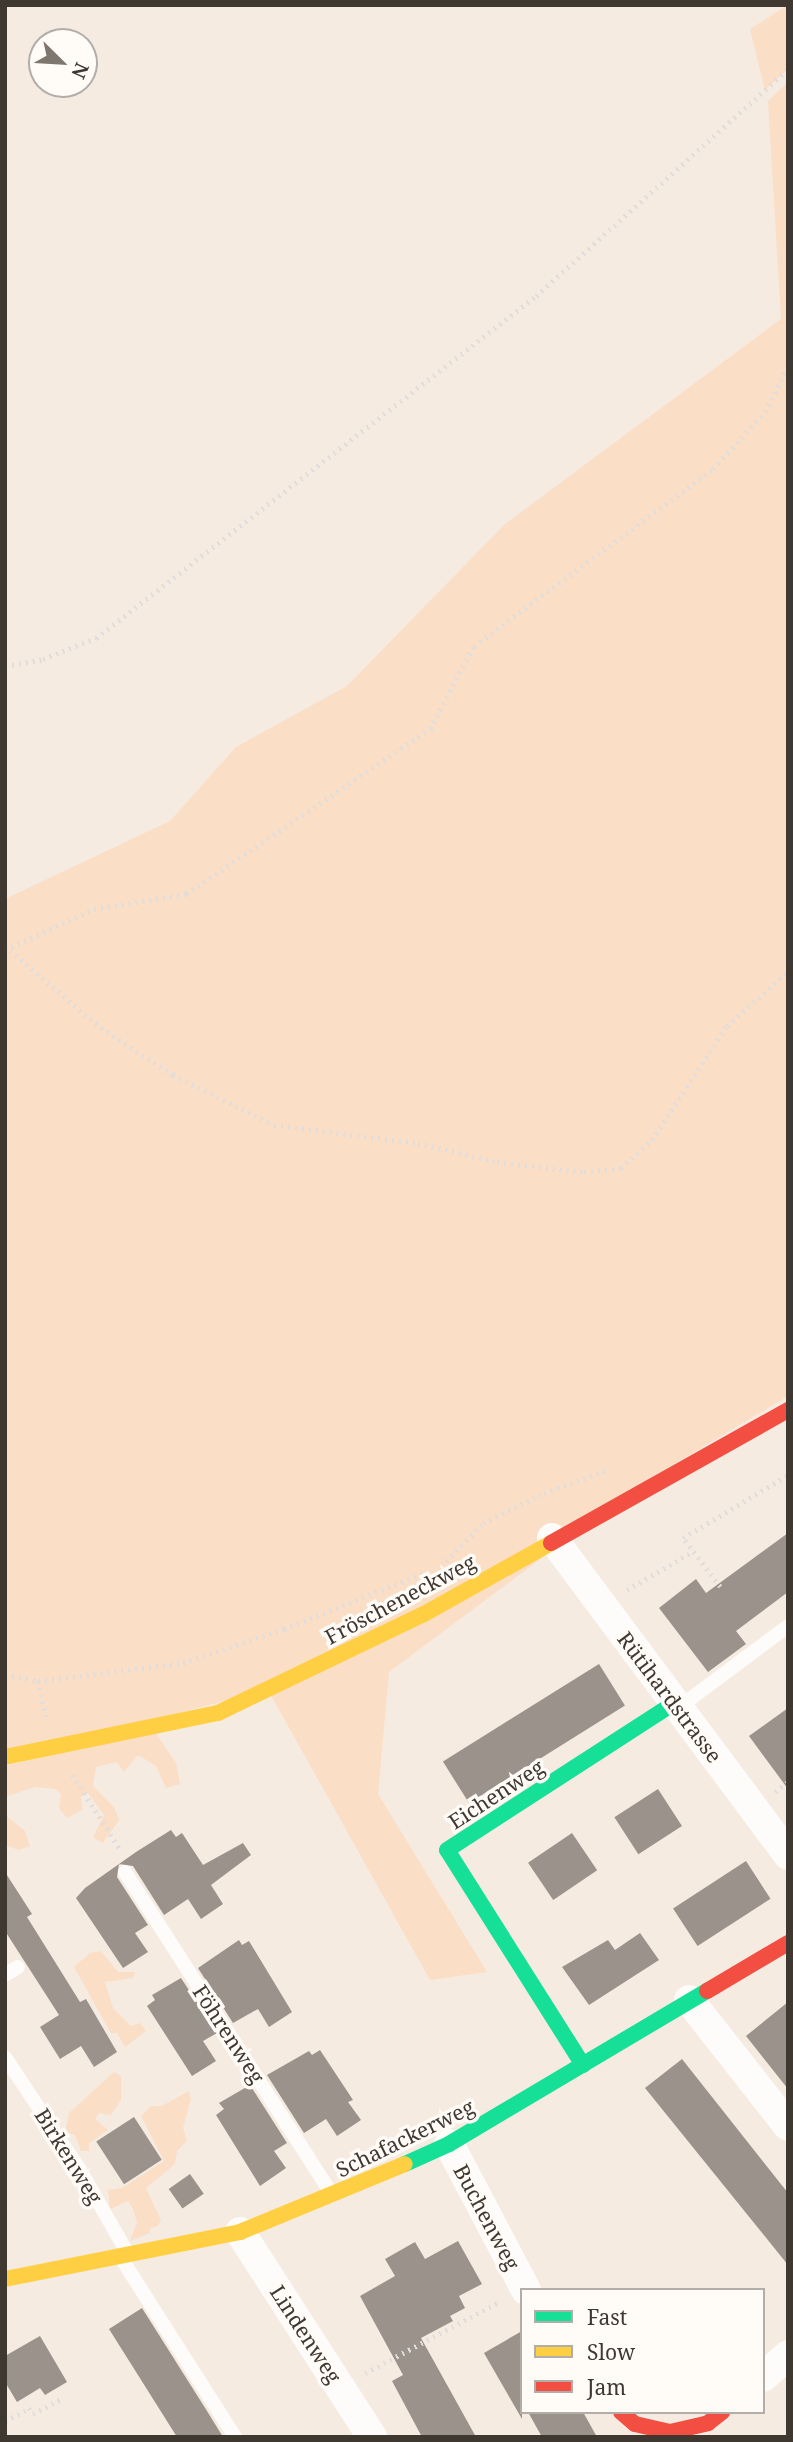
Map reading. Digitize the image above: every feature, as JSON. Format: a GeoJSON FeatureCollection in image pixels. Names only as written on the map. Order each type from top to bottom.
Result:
{"type":"FeatureCollection","features":[{"type":"Feature","properties":{"kind":"street","name":"Fröscheneckweg"},"geometry":{"type":"LineString","coordinates":[[5,1757],[218,1713],[424,1614],[552,1538],[695,1465],[788,1410]]}},
{"type":"Feature","properties":{"kind":"street","name":"Rütihardstrasse"},"geometry":{"type":"LineString","coordinates":[[552,1538],[788,1855]]}},
{"type":"Feature","properties":{"kind":"street","name":"Eichenweg"},"geometry":{"type":"LineString","coordinates":[[583,2065],[447,1850],[676,1705]]}},
{"type":"Feature","properties":{"kind":"street","name":"Schafackerweg"},"geometry":{"type":"LineString","coordinates":[[5,2279],[240,2232],[333,2196],[449,2144],[788,1943]]}},
{"type":"Feature","properties":{"kind":"street"},"geometry":{"type":"LineString","coordinates":[[689,2000],[788,2126]]}},
{"type":"Feature","properties":{"kind":"street","name":"Buchenweg"},"geometry":{"type":"LineString","coordinates":[[449,2144],[524,2288]]}},
{"type":"Feature","properties":{"kind":"street","name":"Lindenweg"},"geometry":{"type":"LineString","coordinates":[[240,2232],[372,2437]]}},
{"type":"Feature","properties":{"kind":"street"},"geometry":{"type":"LineString","coordinates":[[765,2375],[788,2355]]}},
{"type":"Feature","properties":{"kind":"street"},"geometry":{"type":"LineString","coordinates":[[623,2414],[635,2424],[670,2432],[708,2423],[719,2414]]}},
{"type":"Feature","properties":{"kind":"lane"},"geometry":{"type":"LineString","coordinates":[[676,1705],[788,1626]]}},
{"type":"Feature","properties":{"kind":"lane","name":"Föhrenweg"},"geometry":{"type":"LineString","coordinates":[[125,1872],[333,2196]]}},
{"type":"Feature","properties":{"kind":"lane"},"geometry":{"type":"LineString","coordinates":[[5,1975],[18,1967]]}},
{"type":"Feature","properties":{"kind":"lane","name":"Birkenweg"},"geometry":{"type":"LineString","coordinates":[[5,2057],[80,2170],[125,2257],[235,2437]]}},
{"type":"Feature","properties":{"kind":"path"},"geometry":{"type":"LineString","coordinates":[[5,657],[7,665],[43,659],[96,638],[536,296],[788,69]]}},
{"type":"Feature","properties":{"kind":"path"},"geometry":{"type":"LineString","coordinates":[[788,366],[765,412],[713,469],[474,646],[430,729],[186,894],[94,909],[6,948],[101,1028],[173,1075],[274,1125],[418,1143],[496,1162],[584,1172],[621,1168],[652,1140],[727,1026],[788,971]]}},
{"type":"Feature","properties":{"kind":"path"},"geometry":{"type":"LineString","coordinates":[[442,1565],[482,1523],[544,1493],[623,1464]]}},
{"type":"Feature","properties":{"kind":"path"},"geometry":{"type":"LineString","coordinates":[[720,1587],[683,1538],[788,1475]]}},
{"type":"Feature","properties":{"kind":"path"},"geometry":{"type":"LineString","coordinates":[[602,1605],[692,1552]]}},
{"type":"Feature","properties":{"kind":"path"},"geometry":{"type":"LineString","coordinates":[[5,1675],[38,1681],[183,1663],[284,1629],[430,1570]]}},
{"type":"Feature","properties":{"kind":"path"},"geometry":{"type":"LineString","coordinates":[[55,1746],[129,1865],[125,1872]]}},
{"type":"Feature","properties":{"kind":"path"},"geometry":{"type":"LineString","coordinates":[[340,2387],[520,2292]]}},
{"type":"Feature","properties":{"kind":"path"},"geometry":{"type":"LineString","coordinates":[[5,2421],[29,2408],[33,2414],[61,2399]]}},
{"type":"Feature","properties":{"kind":"shaded area"},"geometry":{"type":"Polygon","coordinates":[[[788,5],[788,69],[765,90],[750,29],[788,5]]]}},
{"type":"Feature","properties":{"kind":"shaded area"},"geometry":{"type":"Polygon","coordinates":[[[788,82],[788,1396],[641,1484],[389,1672],[378,1794],[487,1972],[430,1980],[268,1690],[5,1757],[5,899],[170,821],[236,747],[347,686],[505,524],[781,319],[768,101],[788,82]]]}},
{"type":"Feature","properties":{"kind":"shaded area"},"geometry":{"type":"Polygon","coordinates":[[[155,1732],[176,1763],[180,1784],[166,1788],[156,1766],[138,1755],[124,1772],[117,1762],[96,1767],[93,1786],[114,1807],[119,1820],[103,1843],[93,1837],[104,1815],[88,1793],[81,1796],[82,1810],[67,1818],[59,1808],[61,1794],[55,1789],[35,1787],[5,1797],[5,1766],[155,1732]]]}},
{"type":"Feature","properties":{"kind":"shaded area"},"geometry":{"type":"Polygon","coordinates":[[[5,1815],[25,1831],[30,1846],[19,1850],[5,1845],[5,1815]]]}},
{"type":"Feature","properties":{"kind":"shaded area"},"geometry":{"type":"Polygon","coordinates":[[[101,1951],[118,1972],[135,1972],[133,1978],[105,1982],[113,2008],[131,2026],[140,2023],[146,2031],[125,2047],[117,2033],[111,2033],[74,1967],[90,1953],[101,1951]]]}},
{"type":"Feature","properties":{"kind":"shaded area"},"geometry":{"type":"Polygon","coordinates":[[[114,2072],[121,2076],[121,2100],[111,2115],[99,2113],[95,2119],[108,2130],[89,2143],[89,2151],[81,2151],[75,2135],[65,2132],[69,2113],[114,2072]]]}},
{"type":"Feature","properties":{"kind":"shaded area"},"geometry":{"type":"Polygon","coordinates":[[[189,2091],[191,2099],[183,2128],[187,2141],[177,2151],[175,2164],[146,2188],[161,2220],[158,2226],[150,2228],[150,2233],[130,2241],[137,2222],[133,2209],[128,2201],[110,2209],[108,2190],[122,2188],[164,2161],[141,2116],[151,2106],[162,2106],[189,2091]]]}},
{"type":"Feature","properties":{"kind":"building"},"geometry":{"type":"Polygon","coordinates":[[[788,1533],[788,1592],[736,1631],[746,1644],[708,1672],[659,1608],[696,1579],[706,1593],[788,1533]]]}},
{"type":"Feature","properties":{"kind":"building"},"geometry":{"type":"Polygon","coordinates":[[[599,1664],[625,1706],[469,1803],[443,1762],[599,1664]]]}},
{"type":"Feature","properties":{"kind":"building"},"geometry":{"type":"Polygon","coordinates":[[[788,1708],[788,1789],[749,1736],[788,1708]]]}},
{"type":"Feature","properties":{"kind":"building"},"geometry":{"type":"Polygon","coordinates":[[[658,1789],[682,1826],[638,1854],[614,1817],[658,1789]]]}},
{"type":"Feature","properties":{"kind":"building"},"geometry":{"type":"Polygon","coordinates":[[[171,1830],[176,1837],[182,1833],[203,1865],[243,1843],[251,1855],[211,1885],[223,1904],[201,1919],[188,1899],[164,1915],[133,1866],[119,1864],[171,1830]]]}},
{"type":"Feature","properties":{"kind":"building"},"geometry":{"type":"Polygon","coordinates":[[[572,1833],[597,1870],[553,1900],[528,1863],[572,1833]]]}},
{"type":"Feature","properties":{"kind":"building"},"geometry":{"type":"Polygon","coordinates":[[[746,1861],[771,1899],[698,1946],[673,1908],[746,1861]]]}},
{"type":"Feature","properties":{"kind":"building"},"geometry":{"type":"Polygon","coordinates":[[[119,1864],[117,1877],[148,1925],[135,1933],[148,1952],[123,1968],[76,1898],[85,1888],[119,1864]]]}},
{"type":"Feature","properties":{"kind":"building"},"geometry":{"type":"Polygon","coordinates":[[[5,1872],[32,1914],[27,1917],[80,2002],[86,1999],[117,2052],[94,2067],[81,2046],[60,2059],[40,2027],[59,2015],[5,1931],[5,1872]]]}},
{"type":"Feature","properties":{"kind":"building"},"geometry":{"type":"Polygon","coordinates":[[[640,1933],[659,1960],[589,2005],[562,1967],[608,1940],[615,1950],[640,1933]]]}},
{"type":"Feature","properties":{"kind":"building"},"geometry":{"type":"Polygon","coordinates":[[[239,1940],[242,1945],[249,1941],[292,2012],[269,2027],[258,2009],[233,2023],[198,1968],[239,1940]]]}},
{"type":"Feature","properties":{"kind":"building"},"geometry":{"type":"Polygon","coordinates":[[[181,1978],[217,2033],[203,2041],[216,2061],[192,2076],[147,2006],[155,2000],[152,1995],[181,1978]]]}},
{"type":"Feature","properties":{"kind":"building"},"geometry":{"type":"Polygon","coordinates":[[[788,2002],[788,2089],[746,2036],[788,2002]]]}},
{"type":"Feature","properties":{"kind":"building"},"geometry":{"type":"Polygon","coordinates":[[[320,2050],[353,2100],[348,2102],[361,2120],[337,2136],[326,2119],[304,2133],[267,2075],[309,2051],[312,2055],[320,2050]]]}},
{"type":"Feature","properties":{"kind":"building"},"geometry":{"type":"Polygon","coordinates":[[[682,2059],[788,2193],[788,2265],[645,2088],[682,2059]]]}},
{"type":"Feature","properties":{"kind":"building"},"geometry":{"type":"Polygon","coordinates":[[[250,2085],[287,2143],[274,2151],[286,2168],[260,2186],[216,2115],[224,2109],[219,2103],[250,2085]]]}},
{"type":"Feature","properties":{"kind":"building"},"geometry":{"type":"Polygon","coordinates":[[[134,2117],[162,2160],[124,2184],[96,2142],[134,2117]]]}},
{"type":"Feature","properties":{"kind":"building"},"geometry":{"type":"Polygon","coordinates":[[[190,2174],[204,2194],[182,2209],[169,2189],[190,2174]]]}},
{"type":"Feature","properties":{"kind":"building"},"geometry":{"type":"Polygon","coordinates":[[[458,2241],[482,2284],[459,2296],[465,2308],[450,2316],[453,2321],[421,2338],[476,2437],[422,2437],[392,2381],[403,2375],[360,2296],[395,2276],[385,2259],[415,2242],[425,2259],[458,2241]]]}},
{"type":"Feature","properties":{"kind":"building"},"geometry":{"type":"Polygon","coordinates":[[[142,2308],[223,2437],[177,2437],[109,2329],[142,2308]]]}},
{"type":"Feature","properties":{"kind":"building"},"geometry":{"type":"Polygon","coordinates":[[[520,2332],[522,2419],[484,2353],[520,2332]]]}},
{"type":"Feature","properties":{"kind":"building"},"geometry":{"type":"Polygon","coordinates":[[[40,2336],[67,2382],[45,2395],[40,2388],[17,2402],[5,2382],[5,2356],[40,2336]]]}},
{"type":"Feature","properties":{"kind":"building"},"geometry":{"type":"Polygon","coordinates":[[[529,2414],[584,2414],[597,2437],[542,2437],[529,2414]]]}},
{"type":"Feature","properties":{"kind":"traffic: fast"},"geometry":{"type":"LineString","coordinates":[[583,2065],[447,1850],[674,1703]]}},
{"type":"Feature","properties":{"kind":"traffic: fast"},"geometry":{"type":"LineString","coordinates":[[405,2164],[449,2144],[707,1991]]}},
{"type":"Feature","properties":{"kind":"traffic: slow"},"geometry":{"type":"LineString","coordinates":[[5,1757],[218,1713],[424,1614],[551,1543]]}},
{"type":"Feature","properties":{"kind":"traffic: slow"},"geometry":{"type":"LineString","coordinates":[[5,2279],[240,2232],[405,2164]]}},
{"type":"Feature","properties":{"kind":"traffic: jam"},"geometry":{"type":"LineString","coordinates":[[551,1543],[788,1410]]}},
{"type":"Feature","properties":{"kind":"traffic: jam"},"geometry":{"type":"LineString","coordinates":[[707,1991],[788,1943]]}},
{"type":"Feature","properties":{"kind":"traffic: jam"},"geometry":{"type":"LineString","coordinates":[[623,2414],[635,2424],[670,2432],[708,2423],[719,2414]]}}]}
